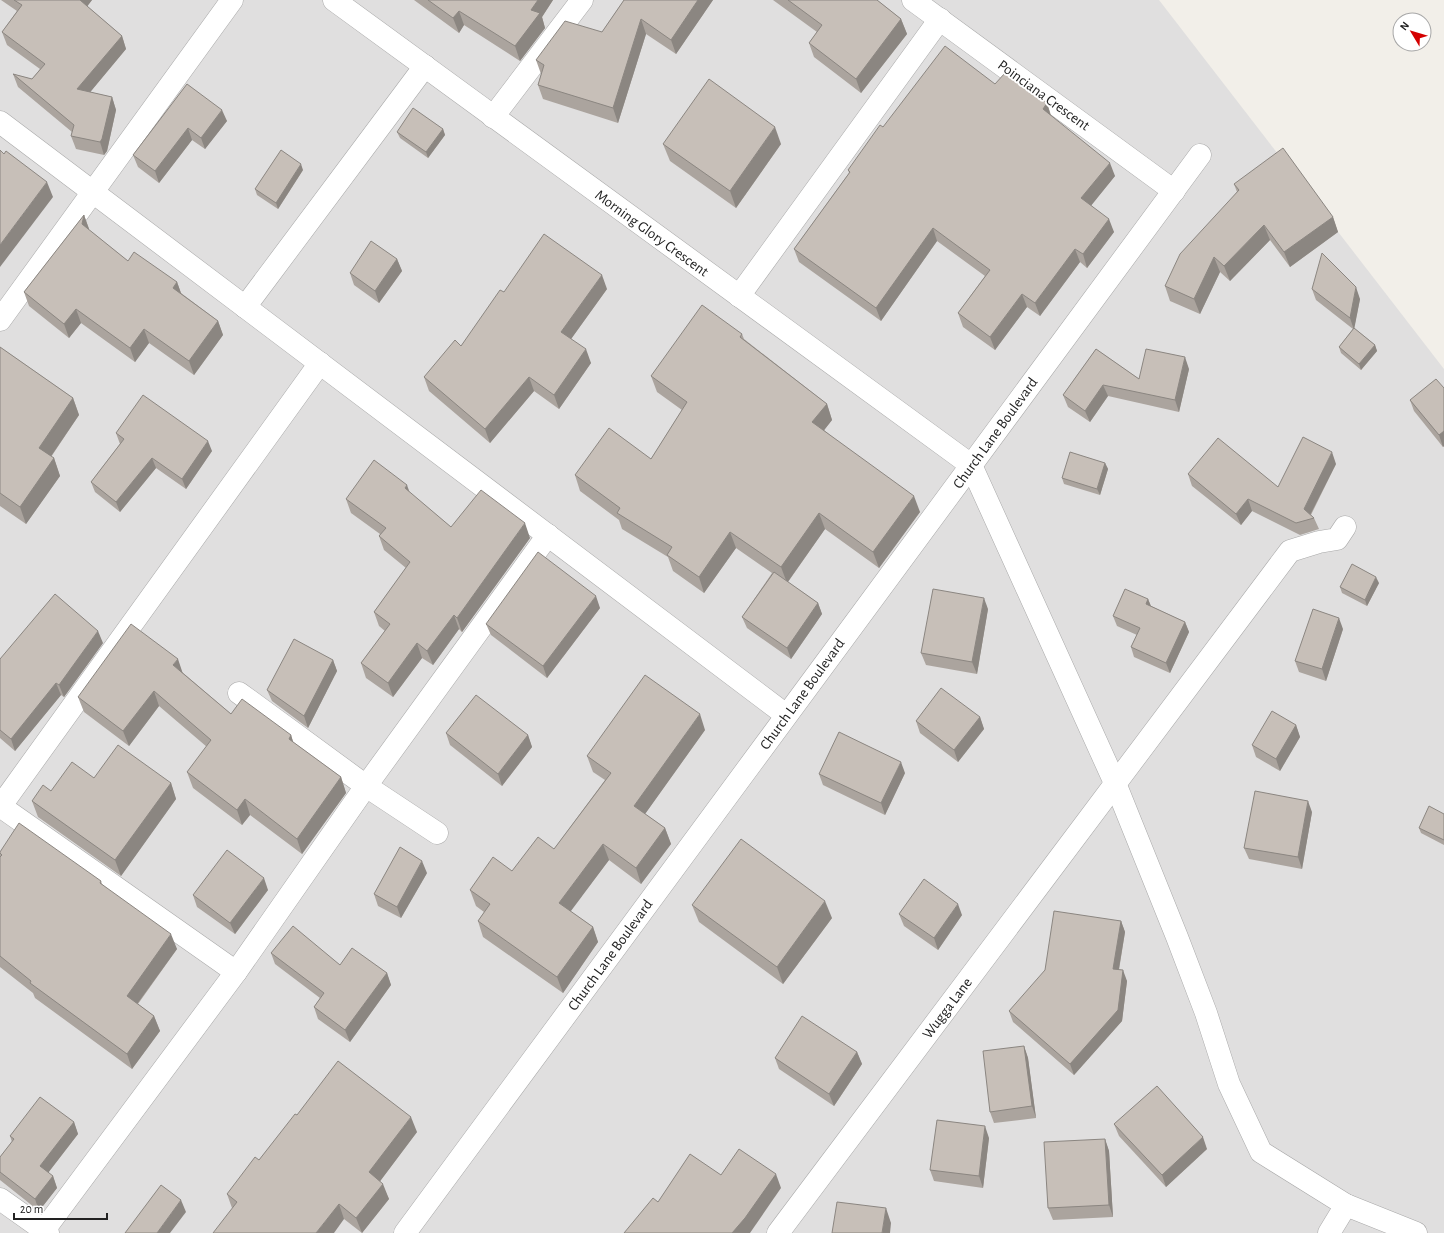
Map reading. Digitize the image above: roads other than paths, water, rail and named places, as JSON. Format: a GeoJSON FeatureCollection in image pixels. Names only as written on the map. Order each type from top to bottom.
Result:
{"type":"FeatureCollection","features":[{"type":"Feature","properties":{"kind":"street"},"geometry":{"type":"LineString","coordinates":[[0,320],[232,0]]}},
{"type":"Feature","properties":{"kind":"street","name":"Morning Glory Crescent"},"geometry":{"type":"LineString","coordinates":[[334,0],[971,465]]}},
{"type":"Feature","properties":{"kind":"street"},"geometry":{"type":"LineString","coordinates":[[493,117],[582,0]]}},
{"type":"Feature","properties":{"kind":"street","name":"Poinciana Crescent"},"geometry":{"type":"LineString","coordinates":[[914,0],[1174,191]]}},
{"type":"Feature","properties":{"kind":"street"},"geometry":{"type":"LineString","coordinates":[[739,296],[940,19]]}},
{"type":"Feature","properties":{"kind":"street"},"geometry":{"type":"LineString","coordinates":[[246,307],[425,66]]}},
{"type":"Feature","properties":{"kind":"street"},"geometry":{"type":"LineString","coordinates":[[0,122],[786,715]]}},
{"type":"Feature","properties":{"kind":"street","name":"Church Lane Boulevard"},"geometry":{"type":"LineString","coordinates":[[405,1233],[1200,155]]}},
{"type":"Feature","properties":{"kind":"street"},"geometry":{"type":"LineString","coordinates":[[236,972],[0,806],[320,363]]}},
{"type":"Feature","properties":{"kind":"street"},"geometry":{"type":"LineString","coordinates":[[971,465],[1115,783],[1185,957],[1206,1013],[1229,1084],[1261,1152],[1346,1205],[1416,1233]]}},
{"type":"Feature","properties":{"kind":"street","name":"Wugga Lane"},"geometry":{"type":"LineString","coordinates":[[778,1233],[1290,551],[1319,542],[1337,539],[1345,527]]}},
{"type":"Feature","properties":{"kind":"street"},"geometry":{"type":"LineString","coordinates":[[0,1200],[46,1232],[236,972],[366,786],[548,535]]}},
{"type":"Feature","properties":{"kind":"street"},"geometry":{"type":"LineString","coordinates":[[239,693],[366,786],[437,833]]}},
{"type":"Feature","properties":{"kind":"street"},"geometry":{"type":"LineString","coordinates":[[1329,1233],[1346,1205]]}}]}
